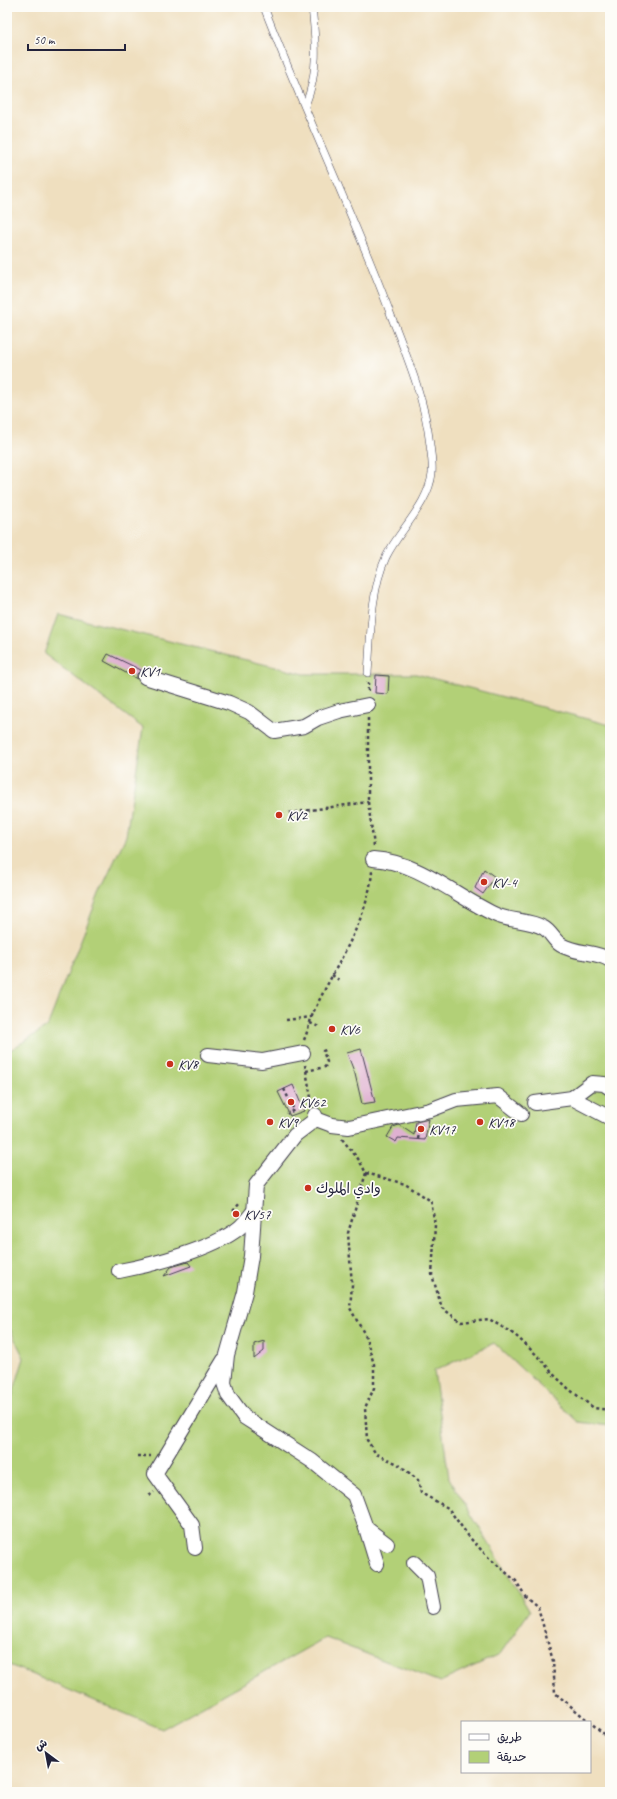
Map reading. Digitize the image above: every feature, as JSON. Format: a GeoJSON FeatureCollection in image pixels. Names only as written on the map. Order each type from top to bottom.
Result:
{"type":"FeatureCollection","features":[{"type":"Feature","properties":{"kind":"street"},"geometry":{"type":"LineString","coordinates":[[145,678],[229,703],[249,712],[274,731],[304,726],[318,718],[339,711],[368,705]]}},
{"type":"Feature","properties":{"kind":"street"},"geometry":{"type":"LineString","coordinates":[[373,859],[390,860],[421,872],[496,915],[532,922],[546,928],[560,945],[577,952],[610,960]]}},
{"type":"Feature","properties":{"kind":"street"},"geometry":{"type":"LineString","coordinates":[[208,1055],[262,1061],[303,1054]]}},
{"type":"Feature","properties":{"kind":"street"},"geometry":{"type":"LineString","coordinates":[[534,1104],[572,1098],[592,1083],[604,1084],[610,1088]]}},
{"type":"Feature","properties":{"kind":"street"},"geometry":{"type":"LineString","coordinates":[[376,1564],[366,1528],[354,1495],[312,1461],[244,1417],[228,1395],[224,1383],[226,1355],[245,1292],[251,1256],[256,1185],[295,1135],[316,1117],[332,1125],[349,1127],[416,1116],[456,1100],[471,1104],[498,1096],[506,1100],[520,1114]]}},
{"type":"Feature","properties":{"kind":"street"},"geometry":{"type":"LineString","coordinates":[[572,1098],[610,1118]]}},
{"type":"Feature","properties":{"kind":"street"},"geometry":{"type":"LineString","coordinates":[[118,1271],[149,1265],[220,1240],[239,1228],[253,1212]]}},
{"type":"Feature","properties":{"kind":"street"},"geometry":{"type":"LineString","coordinates":[[195,1548],[192,1525],[155,1474],[226,1355]]}},
{"type":"Feature","properties":{"kind":"street"},"geometry":{"type":"LineString","coordinates":[[366,1528],[387,1544]]}},
{"type":"Feature","properties":{"kind":"street"},"geometry":{"type":"LineString","coordinates":[[414,1563],[427,1576],[433,1607]]}},
{"type":"Feature","properties":{"kind":"lane"},"geometry":{"type":"LineString","coordinates":[[264,7],[367,252],[407,357],[426,417],[432,459],[432,474],[418,510],[386,558],[380,576],[374,597],[368,673]]}},
{"type":"Feature","properties":{"kind":"lane"},"geometry":{"type":"LineString","coordinates":[[305,106],[312,89],[316,65],[312,7]]}},
{"type":"Feature","properties":{"kind":"path"},"geometry":{"type":"LineString","coordinates":[[316,1117],[303,1054],[304,1041],[312,1017],[364,910],[370,891],[374,850],[368,802],[368,673]]}},
{"type":"Feature","properties":{"kind":"path"},"geometry":{"type":"LineString","coordinates":[[289,813],[368,802]]}},
{"type":"Feature","properties":{"kind":"path"},"geometry":{"type":"LineString","coordinates":[[332,975],[339,980]]}},
{"type":"Feature","properties":{"kind":"path"},"geometry":{"type":"LineString","coordinates":[[286,1020],[312,1017]]}},
{"type":"Feature","properties":{"kind":"path"},"geometry":{"type":"LineString","coordinates":[[310,1023],[319,1027]]}},
{"type":"Feature","properties":{"kind":"path"},"geometry":{"type":"LineString","coordinates":[[306,1071],[326,1067],[327,1062],[323,1051],[328,1049]]}},
{"type":"Feature","properties":{"kind":"path"},"geometry":{"type":"LineString","coordinates":[[284,1089],[294,1110],[287,1114]]}},
{"type":"Feature","properties":{"kind":"path"},"geometry":{"type":"LineString","coordinates":[[416,1116],[422,1120],[418,1140]]}},
{"type":"Feature","properties":{"kind":"path"},"geometry":{"type":"LineString","coordinates":[[332,1125],[359,1160],[366,1174],[348,1232],[352,1285],[350,1308],[365,1335],[374,1364],[374,1388],[366,1408],[367,1440],[376,1454],[398,1464],[418,1480],[421,1493],[448,1508],[470,1538],[489,1558],[516,1581],[526,1597],[538,1606],[553,1660],[555,1693],[589,1721]]}},
{"type":"Feature","properties":{"kind":"path"},"geometry":{"type":"LineString","coordinates":[[366,1174],[405,1184],[431,1201],[435,1225],[432,1275],[442,1308],[461,1322],[490,1320],[515,1335],[541,1358],[553,1374],[570,1390],[594,1408],[610,1410]]}},
{"type":"Feature","properties":{"kind":"path"},"geometry":{"type":"LineString","coordinates":[[591,1722],[610,1738]]}},
{"type":"Feature","properties":{"kind":"green space","name":"وادي الملوك"},"geometry":{"type":"Polygon","coordinates":[[[58,614],[304,674],[416,674],[610,725],[610,1426],[578,1422],[494,1343],[434,1371],[449,1478],[530,1611],[500,1654],[440,1682],[325,1638],[162,1729],[7,1664],[7,1413],[24,1358],[7,1323],[7,1052],[47,1027],[99,894],[126,836],[143,728],[44,654],[58,614]]]}},
{"type":"Feature","properties":{"kind":"building"},"geometry":{"type":"Polygon","coordinates":[[[108,654],[141,670],[137,674],[137,679],[104,661],[108,654]]]}},
{"type":"Feature","properties":{"kind":"building"},"geometry":{"type":"Polygon","coordinates":[[[376,675],[389,676],[388,694],[375,693],[376,675]]]}},
{"type":"Feature","properties":{"kind":"building","name":"KV-4"},"geometry":{"type":"Polygon","coordinates":[[[484,869],[495,877],[483,894],[475,888],[484,869]]]}},
{"type":"Feature","properties":{"kind":"building"},"geometry":{"type":"Polygon","coordinates":[[[361,1049],[375,1102],[362,1104],[355,1074],[347,1053],[361,1049]]]}},
{"type":"Feature","properties":{"kind":"building","name":"KV62"},"geometry":{"type":"Polygon","coordinates":[[[293,1085],[304,1111],[290,1116],[278,1092],[293,1085]]]}},
{"type":"Feature","properties":{"kind":"building"},"geometry":{"type":"Polygon","coordinates":[[[429,1119],[425,1140],[398,1138],[396,1142],[387,1137],[393,1127],[399,1125],[414,1135],[416,1122],[429,1119]]]}},
{"type":"Feature","properties":{"kind":"building"},"geometry":{"type":"Polygon","coordinates":[[[188,1262],[191,1266],[164,1276],[171,1267],[188,1262]]]}},
{"type":"Feature","properties":{"kind":"building"},"geometry":{"type":"Polygon","coordinates":[[[264,1341],[264,1351],[254,1359],[254,1344],[264,1341]]]}},
{"type":"Feature","properties":{"kind":"place","name":"KV1"},"geometry":{"type":"Point","coordinates":[132,671]}},
{"type":"Feature","properties":{"kind":"place","name":"KV2"},"geometry":{"type":"Point","coordinates":[279,815]}},
{"type":"Feature","properties":{"kind":"place","name":"KV-4"},"geometry":{"type":"Point","coordinates":[484,882]}},
{"type":"Feature","properties":{"kind":"place","name":"KV6"},"geometry":{"type":"Point","coordinates":[332,1029]}},
{"type":"Feature","properties":{"kind":"place","name":"KV8"},"geometry":{"type":"Point","coordinates":[170,1064]}},
{"type":"Feature","properties":{"kind":"place","name":"KV62"},"geometry":{"type":"Point","coordinates":[291,1102]}},
{"type":"Feature","properties":{"kind":"place","name":"KV9"},"geometry":{"type":"Point","coordinates":[270,1122]}},
{"type":"Feature","properties":{"kind":"place","name":"KV18"},"geometry":{"type":"Point","coordinates":[480,1122]}},
{"type":"Feature","properties":{"kind":"place","name":"KV17"},"geometry":{"type":"Point","coordinates":[421,1129]}},
{"type":"Feature","properties":{"kind":"place","name":"وادي الملوك"},"geometry":{"type":"Point","coordinates":[308,1188]}},
{"type":"Feature","properties":{"kind":"place","name":"KV57"},"geometry":{"type":"Point","coordinates":[236,1214]}}]}
